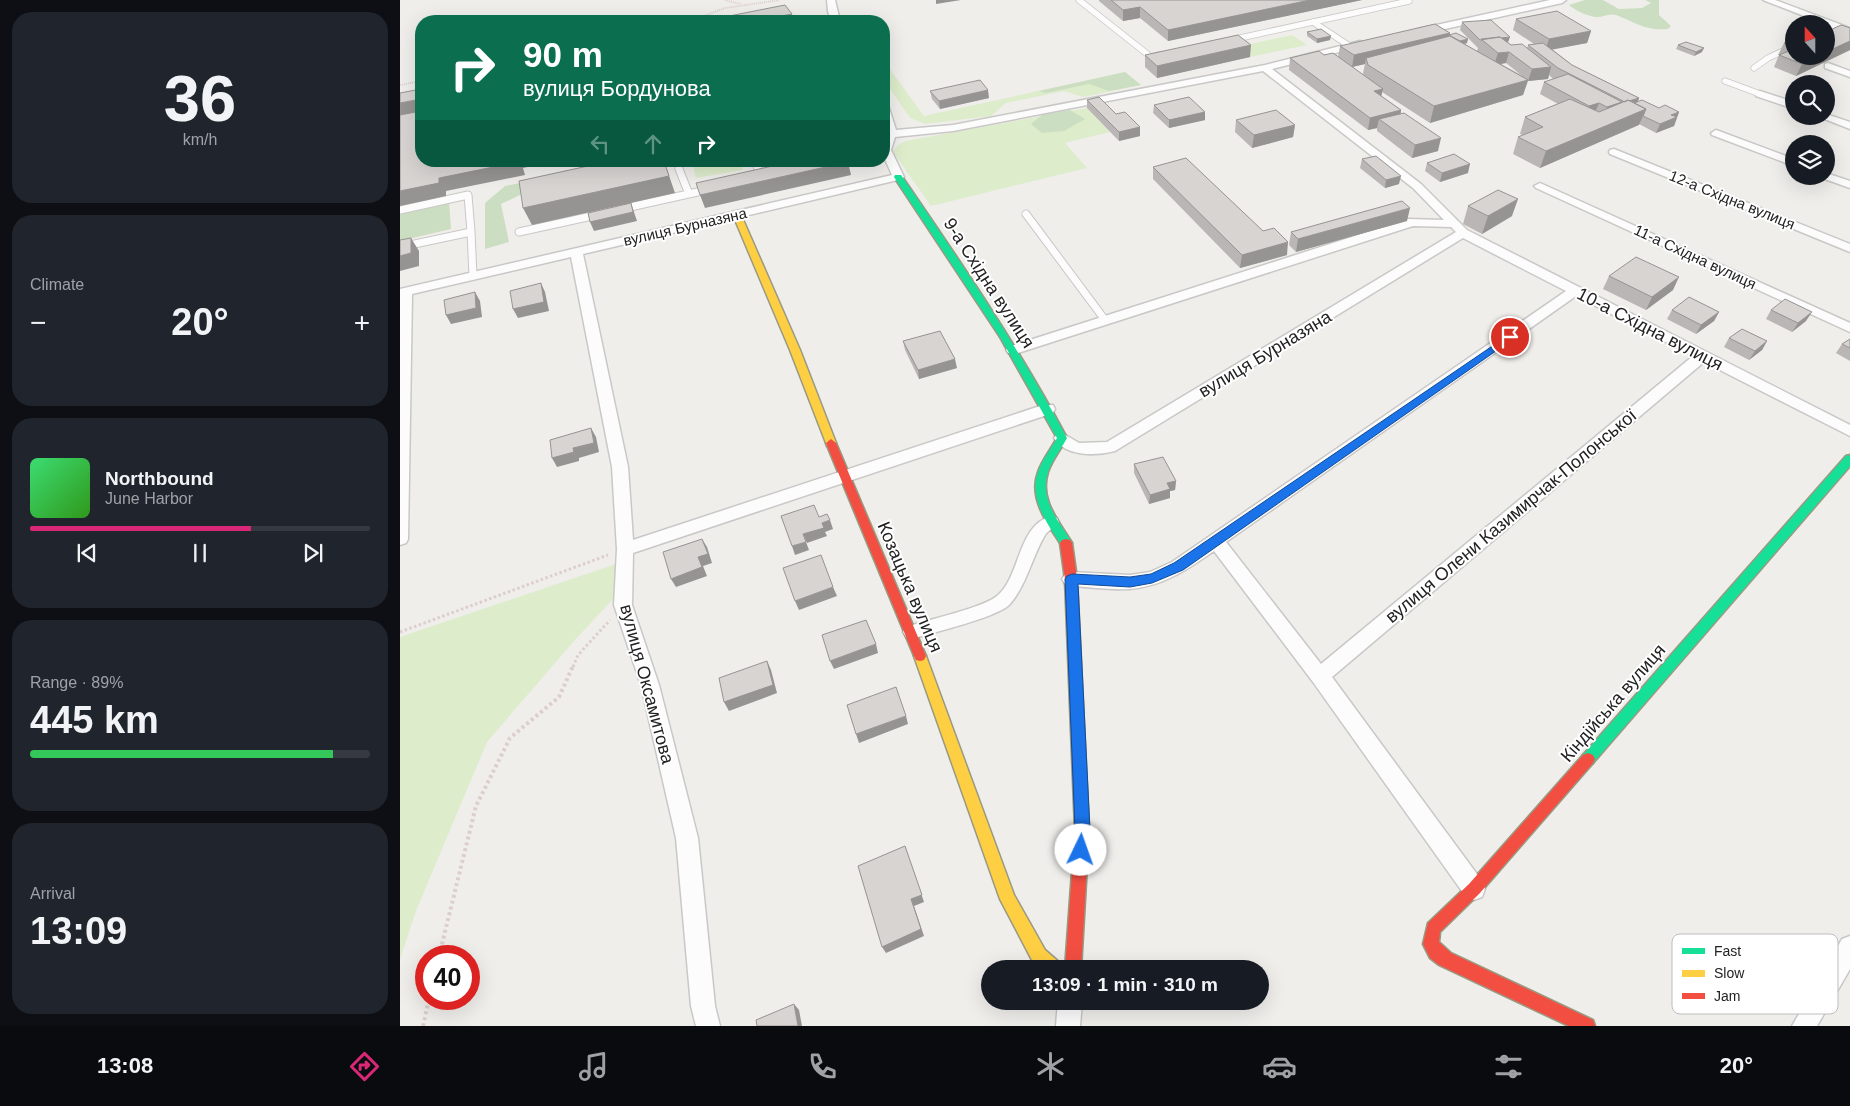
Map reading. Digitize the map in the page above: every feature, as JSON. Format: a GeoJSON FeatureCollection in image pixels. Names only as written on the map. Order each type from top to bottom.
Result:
{"type":"FeatureCollection","features":[{"type":"Feature","properties":{"kind":"street"},"geometry":{"type":"LineString","coordinates":[[832,0],[834,15]]}},
{"type":"Feature","properties":{"kind":"street"},"geometry":{"type":"LineString","coordinates":[[1408,34],[1562,0]]}},
{"type":"Feature","properties":{"kind":"street"},"geometry":{"type":"LineString","coordinates":[[1767,0],[1850,31]]}},
{"type":"Feature","properties":{"kind":"street"},"geometry":{"type":"LineString","coordinates":[[892,134],[953,128],[1265,68],[1370,42]]}},
{"type":"Feature","properties":{"kind":"street"},"geometry":{"type":"LineString","coordinates":[[1828,66],[1850,74]]}},
{"type":"Feature","properties":{"kind":"street"},"geometry":{"type":"LineString","coordinates":[[1265,68],[1417,186],[1458,229]]}},
{"type":"Feature","properties":{"kind":"street"},"geometry":{"type":"LineString","coordinates":[[1760,94],[1785,103]]}},
{"type":"Feature","properties":{"kind":"street"},"geometry":{"type":"LineString","coordinates":[[1835,121],[1850,126]]}},
{"type":"Feature","properties":{"kind":"street"},"geometry":{"type":"LineString","coordinates":[[890,129],[892,134],[890,139]]}},
{"type":"Feature","properties":{"kind":"street"},"geometry":{"type":"LineString","coordinates":[[1716,133],[1785,160]]}},
{"type":"Feature","properties":{"kind":"street","name":"12-а Східна вулиця"},"geometry":{"type":"LineString","coordinates":[[1614,152],[1850,248]]}},
{"type":"Feature","properties":{"kind":"street"},"geometry":{"type":"LineString","coordinates":[[890,159],[898,177]]}},
{"type":"Feature","properties":{"kind":"street","name":"вулиця Бурназяна"},"geometry":{"type":"LineString","coordinates":[[403,293],[898,177]]}},
{"type":"Feature","properties":{"kind":"street","name":"9-а Східна вулиця"},"geometry":{"type":"LineString","coordinates":[[898,177],[1013,350],[1048,409],[1062,438]]}},
{"type":"Feature","properties":{"kind":"street"},"geometry":{"type":"LineString","coordinates":[[1835,179],[1850,185]]}},
{"type":"Feature","properties":{"kind":"street","name":"11-а Східна вулиця"},"geometry":{"type":"LineString","coordinates":[[1540,186],[1850,328]]}},
{"type":"Feature","properties":{"kind":"street","name":"Козацька вулиця"},"geometry":{"type":"LineString","coordinates":[[737,215],[795,350],[844,477],[912,632],[1008,899],[1039,956],[1044,960]]}},
{"type":"Feature","properties":{"kind":"street"},"geometry":{"type":"LineString","coordinates":[[1013,350],[1412,222],[1458,229]]}},
{"type":"Feature","properties":{"kind":"street","name":"10-а Східна вулиця"},"geometry":{"type":"LineString","coordinates":[[1458,229],[1575,291],[1850,431]]}},
{"type":"Feature","properties":{"kind":"street","name":"вулиця Бурназяна"},"geometry":{"type":"LineString","coordinates":[[1062,438],[1076,448],[1110,447],[1118,444],[1458,229]]}},
{"type":"Feature","properties":{"kind":"street","name":"вулиця Оксамитова"},"geometry":{"type":"LineString","coordinates":[[576,252],[620,467],[625,549],[623,605],[650,685],[687,838],[703,1006],[708,1026]]}},
{"type":"Feature","properties":{"kind":"street"},"geometry":{"type":"LineString","coordinates":[[1072,579],[1130,582],[1152,578],[1178,567],[1575,291]]}},
{"type":"Feature","properties":{"kind":"street"},"geometry":{"type":"LineString","coordinates":[[400,539],[403,293]]}},
{"type":"Feature","properties":{"kind":"street","name":"вулиця Олени Казимирчак-Полонської"},"geometry":{"type":"LineString","coordinates":[[1320,676],[1702,356]]}},
{"type":"Feature","properties":{"kind":"street"},"geometry":{"type":"LineString","coordinates":[[625,549],[1048,409]]}},
{"type":"Feature","properties":{"kind":"street"},"geometry":{"type":"LineString","coordinates":[[1062,438],[1043,473],[1040,491],[1051,522],[1066,543],[1072,579],[1082,830],[1074,960]]}},
{"type":"Feature","properties":{"kind":"street","name":"Кіндійська вулиця"},"geometry":{"type":"LineString","coordinates":[[1586,1026],[1459,966],[1436,952],[1431,944],[1431,936],[1437,924],[1474,889],[1850,459]]}},
{"type":"Feature","properties":{"kind":"street"},"geometry":{"type":"LineString","coordinates":[[912,632],[986,609],[1002,601],[1011,591],[1040,529],[1051,522]]}},
{"type":"Feature","properties":{"kind":"street"},"geometry":{"type":"LineString","coordinates":[[1216,542],[1320,676],[1474,889]]}},
{"type":"Feature","properties":{"kind":"street"},"geometry":{"type":"LineString","coordinates":[[1838,968],[1850,947]]}},
{"type":"Feature","properties":{"kind":"street"},"geometry":{"type":"LineString","coordinates":[[1068,1026],[1069,1010]]}},
{"type":"Feature","properties":{"kind":"street"},"geometry":{"type":"LineString","coordinates":[[1804,1026],[1811,1014]]}},
{"type":"Feature","properties":{"kind":"lane"},"geometry":{"type":"LineString","coordinates":[[1079,0],[1151,57],[1170,52]]}},
{"type":"Feature","properties":{"kind":"lane"},"geometry":{"type":"LineString","coordinates":[[1227,40],[1408,2],[1406,0]]}},
{"type":"Feature","properties":{"kind":"lane"},"geometry":{"type":"LineString","coordinates":[[1313,22],[1351,46]]}},
{"type":"Feature","properties":{"kind":"lane"},"geometry":{"type":"LineString","coordinates":[[1754,68],[1768,58],[1785,50]]}},
{"type":"Feature","properties":{"kind":"lane"},"geometry":{"type":"LineString","coordinates":[[1724,81],[1760,94]]}},
{"type":"Feature","properties":{"kind":"lane"},"geometry":{"type":"LineString","coordinates":[[677,167],[689,194]]}},
{"type":"Feature","properties":{"kind":"lane"},"geometry":{"type":"LineString","coordinates":[[757,167],[762,178]]}},
{"type":"Feature","properties":{"kind":"lane"},"geometry":{"type":"LineString","coordinates":[[753,180],[771,176]]}},
{"type":"Feature","properties":{"kind":"lane"},"geometry":{"type":"LineString","coordinates":[[519,232],[716,188]]}},
{"type":"Feature","properties":{"kind":"lane"},"geometry":{"type":"LineString","coordinates":[[400,210],[468,195],[474,276]]}},
{"type":"Feature","properties":{"kind":"lane"},"geometry":{"type":"LineString","coordinates":[[1026,214],[1105,320]]}},
{"type":"Feature","properties":{"kind":"lane"},"geometry":{"type":"LineString","coordinates":[[400,247],[471,232]]}},
{"type":"Feature","properties":{"kind":"path"},"geometry":{"type":"LineString","coordinates":[[725,0],[743,4]]}},
{"type":"Feature","properties":{"kind":"path"},"geometry":{"type":"LineString","coordinates":[[707,15],[743,4],[780,0]]}},
{"type":"Feature","properties":{"kind":"path"},"geometry":{"type":"LineString","coordinates":[[400,85],[415,81]]}},
{"type":"Feature","properties":{"kind":"path"},"geometry":{"type":"LineString","coordinates":[[400,632],[625,549]]}},
{"type":"Feature","properties":{"kind":"path"},"geometry":{"type":"LineString","coordinates":[[442,945],[476,806],[510,738],[559,698],[578,655],[623,605]]}},
{"type":"Feature","properties":{"kind":"path"},"geometry":{"type":"LineString","coordinates":[[423,1026],[427,1010]]}},
{"type":"Feature","properties":{"kind":"green space"},"geometry":{"type":"Polygon","coordinates":[[[1585,0],[1603,0],[1619,9],[1642,8],[1651,3],[1645,0],[1659,0],[1659,15],[1671,26],[1668,29],[1653,29],[1611,14],[1593,17],[1569,5],[1585,0]]]}},
{"type":"Feature","properties":{"kind":"green space"},"geometry":{"type":"Polygon","coordinates":[[[1292,35],[1307,45],[1250,57],[1237,47],[1292,35]]]}},
{"type":"Feature","properties":{"kind":"green space"},"geometry":{"type":"Polygon","coordinates":[[[890,69],[924,116],[1125,72],[1141,85],[1083,97],[1064,91],[1006,103],[991,116],[925,124],[910,118],[890,89],[890,69]]]}},
{"type":"Feature","properties":{"kind":"green space"},"geometry":{"type":"Polygon","coordinates":[[[1125,72],[1141,85],[1109,91],[1089,84],[1046,93],[1039,91],[1125,72]]]}},
{"type":"Feature","properties":{"kind":"green space"},"geometry":{"type":"Polygon","coordinates":[[[1087,108],[1110,132],[1065,143],[1087,168],[931,206],[893,152],[897,146],[905,141],[1087,108]]]}},
{"type":"Feature","properties":{"kind":"green space"},"geometry":{"type":"Polygon","coordinates":[[[1070,110],[1085,119],[1064,131],[1042,133],[1031,124],[1043,114],[1070,110]]]}},
{"type":"Feature","properties":{"kind":"green space"},"geometry":{"type":"Polygon","coordinates":[[[693,167],[742,167],[743,170],[696,178],[693,167]]]}},
{"type":"Feature","properties":{"kind":"green space"},"geometry":{"type":"Polygon","coordinates":[[[525,182],[520,195],[501,204],[509,242],[485,249],[485,203],[505,186],[525,182]]]}},
{"type":"Feature","properties":{"kind":"green space"},"geometry":{"type":"Polygon","coordinates":[[[449,201],[451,229],[400,241],[400,211],[449,201]]]}},
{"type":"Feature","properties":{"kind":"green space"},"geometry":{"type":"Polygon","coordinates":[[[619,563],[616,596],[574,641],[487,742],[416,911],[400,959],[400,637],[619,563]]]}},
{"type":"Feature","properties":{"kind":"building"},"geometry":{"type":"Polygon","coordinates":[[[1111,0],[1310,0],[1168,30],[1140,7],[1123,10],[1111,0]]]}},
{"type":"Feature","properties":{"kind":"building"},"geometry":{"type":"Polygon","coordinates":[[[785,5],[792,14],[787,15],[734,15],[785,5]]]}},
{"type":"Feature","properties":{"kind":"building"},"geometry":{"type":"Polygon","coordinates":[[[1557,11],[1591,31],[1549,39],[1516,19],[1557,11]]]}},
{"type":"Feature","properties":{"kind":"building"},"geometry":{"type":"Polygon","coordinates":[[[1491,20],[1510,37],[1480,40],[1462,22],[1491,20]]]}},
{"type":"Feature","properties":{"kind":"building"},"geometry":{"type":"Polygon","coordinates":[[[1435,24],[1450,33],[1354,55],[1340,46],[1435,24]]]}},
{"type":"Feature","properties":{"kind":"building"},"geometry":{"type":"Polygon","coordinates":[[[1841,25],[1850,28],[1850,41],[1835,48],[1835,28],[1841,25]]]}},
{"type":"Feature","properties":{"kind":"building"},"geometry":{"type":"Polygon","coordinates":[[[1321,29],[1331,36],[1317,39],[1307,32],[1321,29]]]}},
{"type":"Feature","properties":{"kind":"building"},"geometry":{"type":"Polygon","coordinates":[[[1456,33],[1468,39],[1460,41],[1449,35],[1456,33]]]}},
{"type":"Feature","properties":{"kind":"building"},"geometry":{"type":"Polygon","coordinates":[[[1238,35],[1251,45],[1157,66],[1145,55],[1238,35]]]}},
{"type":"Feature","properties":{"kind":"building"},"geometry":{"type":"Polygon","coordinates":[[[1450,36],[1528,80],[1434,106],[1368,65],[1366,58],[1450,36]]]}},
{"type":"Feature","properties":{"kind":"building"},"geometry":{"type":"Polygon","coordinates":[[[1500,37],[1511,45],[1522,44],[1551,67],[1532,69],[1509,52],[1498,53],[1481,39],[1500,37]]]}},
{"type":"Feature","properties":{"kind":"building"},"geometry":{"type":"Polygon","coordinates":[[[1686,42],[1704,48],[1696,52],[1678,45],[1686,42]]]}},
{"type":"Feature","properties":{"kind":"building"},"geometry":{"type":"Polygon","coordinates":[[[1543,43],[1572,65],[1639,98],[1625,102],[1558,68],[1528,45],[1543,43]]]}},
{"type":"Feature","properties":{"kind":"building"},"geometry":{"type":"Polygon","coordinates":[[[1319,51],[1324,55],[1333,53],[1383,89],[1374,91],[1401,110],[1370,118],[1290,58],[1319,51]]]}},
{"type":"Feature","properties":{"kind":"building"},"geometry":{"type":"Polygon","coordinates":[[[1568,74],[1622,102],[1607,107],[1599,103],[1589,106],[1544,82],[1568,74]]]}},
{"type":"Feature","properties":{"kind":"building"},"geometry":{"type":"Polygon","coordinates":[[[980,80],[988,90],[939,101],[930,91],[980,80]]]}},
{"type":"Feature","properties":{"kind":"building"},"geometry":{"type":"Polygon","coordinates":[[[415,90],[415,100],[400,103],[400,93],[415,90]]]}},
{"type":"Feature","properties":{"kind":"building"},"geometry":{"type":"Polygon","coordinates":[[[1099,97],[1116,114],[1125,112],[1140,127],[1119,132],[1087,100],[1099,97]]]}},
{"type":"Feature","properties":{"kind":"building"},"geometry":{"type":"Polygon","coordinates":[[[1189,97],[1205,112],[1169,120],[1154,105],[1189,97]]]}},
{"type":"Feature","properties":{"kind":"building"},"geometry":{"type":"Polygon","coordinates":[[[1570,99],[1599,112],[1628,100],[1646,109],[1546,151],[1518,137],[1543,127],[1525,117],[1570,99]]]}},
{"type":"Feature","properties":{"kind":"building"},"geometry":{"type":"Polygon","coordinates":[[[1642,100],[1659,108],[1665,105],[1679,112],[1671,115],[1677,117],[1660,124],[1643,116],[1646,109],[1634,103],[1642,100]]]}},
{"type":"Feature","properties":{"kind":"building"},"geometry":{"type":"Polygon","coordinates":[[[1276,110],[1295,125],[1254,135],[1236,120],[1276,110]]]}},
{"type":"Feature","properties":{"kind":"building"},"geometry":{"type":"Polygon","coordinates":[[[415,112],[415,167],[493,167],[439,178],[439,183],[400,191],[400,115],[415,112]]]}},
{"type":"Feature","properties":{"kind":"building"},"geometry":{"type":"Polygon","coordinates":[[[1404,113],[1441,138],[1415,145],[1379,119],[1404,113]]]}},
{"type":"Feature","properties":{"kind":"building"},"geometry":{"type":"Polygon","coordinates":[[[1454,154],[1470,164],[1442,173],[1427,163],[1454,154]]]}},
{"type":"Feature","properties":{"kind":"building"},"geometry":{"type":"Polygon","coordinates":[[[1376,156],[1401,176],[1386,180],[1362,159],[1376,156]]]}},
{"type":"Feature","properties":{"kind":"building"},"geometry":{"type":"Polygon","coordinates":[[[1186,158],[1263,231],[1274,228],[1288,242],[1242,255],[1153,167],[1186,158]]]}},
{"type":"Feature","properties":{"kind":"building"},"geometry":{"type":"Polygon","coordinates":[[[583,167],[666,167],[669,176],[523,208],[519,181],[583,167]]]}},
{"type":"Feature","properties":{"kind":"building"},"geometry":{"type":"Polygon","coordinates":[[[768,167],[826,167],[700,195],[696,183],[768,167]]]}},
{"type":"Feature","properties":{"kind":"building"},"geometry":{"type":"Polygon","coordinates":[[[1498,190],[1518,199],[1488,216],[1468,206],[1498,190]]]}},
{"type":"Feature","properties":{"kind":"building"},"geometry":{"type":"Polygon","coordinates":[[[1402,201],[1410,208],[1298,239],[1291,232],[1402,201]]]}},
{"type":"Feature","properties":{"kind":"building"},"geometry":{"type":"Polygon","coordinates":[[[631,203],[633,212],[590,222],[588,213],[631,203]]]}},
{"type":"Feature","properties":{"kind":"building"},"geometry":{"type":"Polygon","coordinates":[[[411,238],[411,253],[400,256],[400,240],[411,238]]]}},
{"type":"Feature","properties":{"kind":"building"},"geometry":{"type":"Polygon","coordinates":[[[1636,257],[1679,277],[1652,297],[1609,276],[1636,257]]]}},
{"type":"Feature","properties":{"kind":"building"},"geometry":{"type":"Polygon","coordinates":[[[541,283],[544,302],[513,309],[510,291],[541,283]]]}},
{"type":"Feature","properties":{"kind":"building"},"geometry":{"type":"Polygon","coordinates":[[[475,292],[476,308],[446,315],[444,300],[475,292]]]}},
{"type":"Feature","properties":{"kind":"building"},"geometry":{"type":"Polygon","coordinates":[[[1689,297],[1719,312],[1701,325],[1672,310],[1689,297]]]}},
{"type":"Feature","properties":{"kind":"building"},"geometry":{"type":"Polygon","coordinates":[[[1785,299],[1812,312],[1798,323],[1771,310],[1785,299]]]}},
{"type":"Feature","properties":{"kind":"building"},"geometry":{"type":"Polygon","coordinates":[[[1742,329],[1767,341],[1755,351],[1729,338],[1742,329]]]}},
{"type":"Feature","properties":{"kind":"building"},"geometry":{"type":"Polygon","coordinates":[[[940,331],[955,359],[918,370],[903,341],[940,331]]]}},
{"type":"Feature","properties":{"kind":"building"},"geometry":{"type":"Polygon","coordinates":[[[1850,339],[1850,348],[1842,344],[1850,339]]]}},
{"type":"Feature","properties":{"kind":"building"},"geometry":{"type":"Polygon","coordinates":[[[591,428],[594,443],[573,448],[574,452],[552,458],[550,440],[591,428]]]}},
{"type":"Feature","properties":{"kind":"building"},"geometry":{"type":"Polygon","coordinates":[[[1163,457],[1176,481],[1167,483],[1170,489],[1150,495],[1134,464],[1163,457]]]}},
{"type":"Feature","properties":{"kind":"building"},"geometry":{"type":"Polygon","coordinates":[[[814,505],[819,517],[827,514],[830,520],[822,523],[824,528],[803,534],[806,542],[792,546],[781,516],[814,505]]]}},
{"type":"Feature","properties":{"kind":"building"},"geometry":{"type":"Polygon","coordinates":[[[702,539],[708,554],[698,557],[702,567],[671,579],[663,552],[702,539]]]}},
{"type":"Feature","properties":{"kind":"building"},"geometry":{"type":"Polygon","coordinates":[[[821,555],[833,587],[795,601],[783,568],[821,555]]]}},
{"type":"Feature","properties":{"kind":"building"},"geometry":{"type":"Polygon","coordinates":[[[866,620],[876,644],[830,661],[822,635],[866,620]]]}},
{"type":"Feature","properties":{"kind":"building"},"geometry":{"type":"Polygon","coordinates":[[[767,661],[773,685],[724,702],[719,678],[767,661]]]}},
{"type":"Feature","properties":{"kind":"building"},"geometry":{"type":"Polygon","coordinates":[[[896,687],[906,716],[856,734],[847,705],[896,687]]]}},
{"type":"Feature","properties":{"kind":"building"},"geometry":{"type":"Polygon","coordinates":[[[905,846],[922,895],[911,899],[921,929],[882,947],[858,866],[905,846]]]}},
{"type":"Feature","properties":{"kind":"building"},"geometry":{"type":"Polygon","coordinates":[[[794,1004],[798,1026],[757,1026],[756,1020],[794,1004]]]}},
{"type":"Feature","properties":{"kind":"traffic: fast"},"geometry":{"type":"LineString","coordinates":[[898,177],[1005,337],[1062,438],[1043,472],[1041,491],[1050,518],[1066,543]]}},
{"type":"Feature","properties":{"kind":"traffic: fast"},"geometry":{"type":"LineString","coordinates":[[1588,759],[1850,459]]}},
{"type":"Feature","properties":{"kind":"traffic: slow"},"geometry":{"type":"LineString","coordinates":[[737,215],[795,350],[831,443]]}},
{"type":"Feature","properties":{"kind":"traffic: slow"},"geometry":{"type":"LineString","coordinates":[[920,656],[1008,899],[1039,956],[1044,960]]}},
{"type":"Feature","properties":{"kind":"traffic: jam"},"geometry":{"type":"LineString","coordinates":[[831,443],[920,656]]}},
{"type":"Feature","properties":{"kind":"traffic: jam"},"geometry":{"type":"LineString","coordinates":[[1066,543],[1071,579],[1082,830],[1074,960]]}},
{"type":"Feature","properties":{"kind":"traffic: jam"},"geometry":{"type":"LineString","coordinates":[[1587,1026],[1445,959],[1436,952],[1431,944],[1433,928],[1474,889],[1588,759]]}},
{"type":"Feature","properties":{"kind":"route"},"geometry":{"type":"LineString","coordinates":[[1081,850],[1082,830],[1072,579],[1130,582],[1152,578],[1178,567],[1510,337]]}}]}
